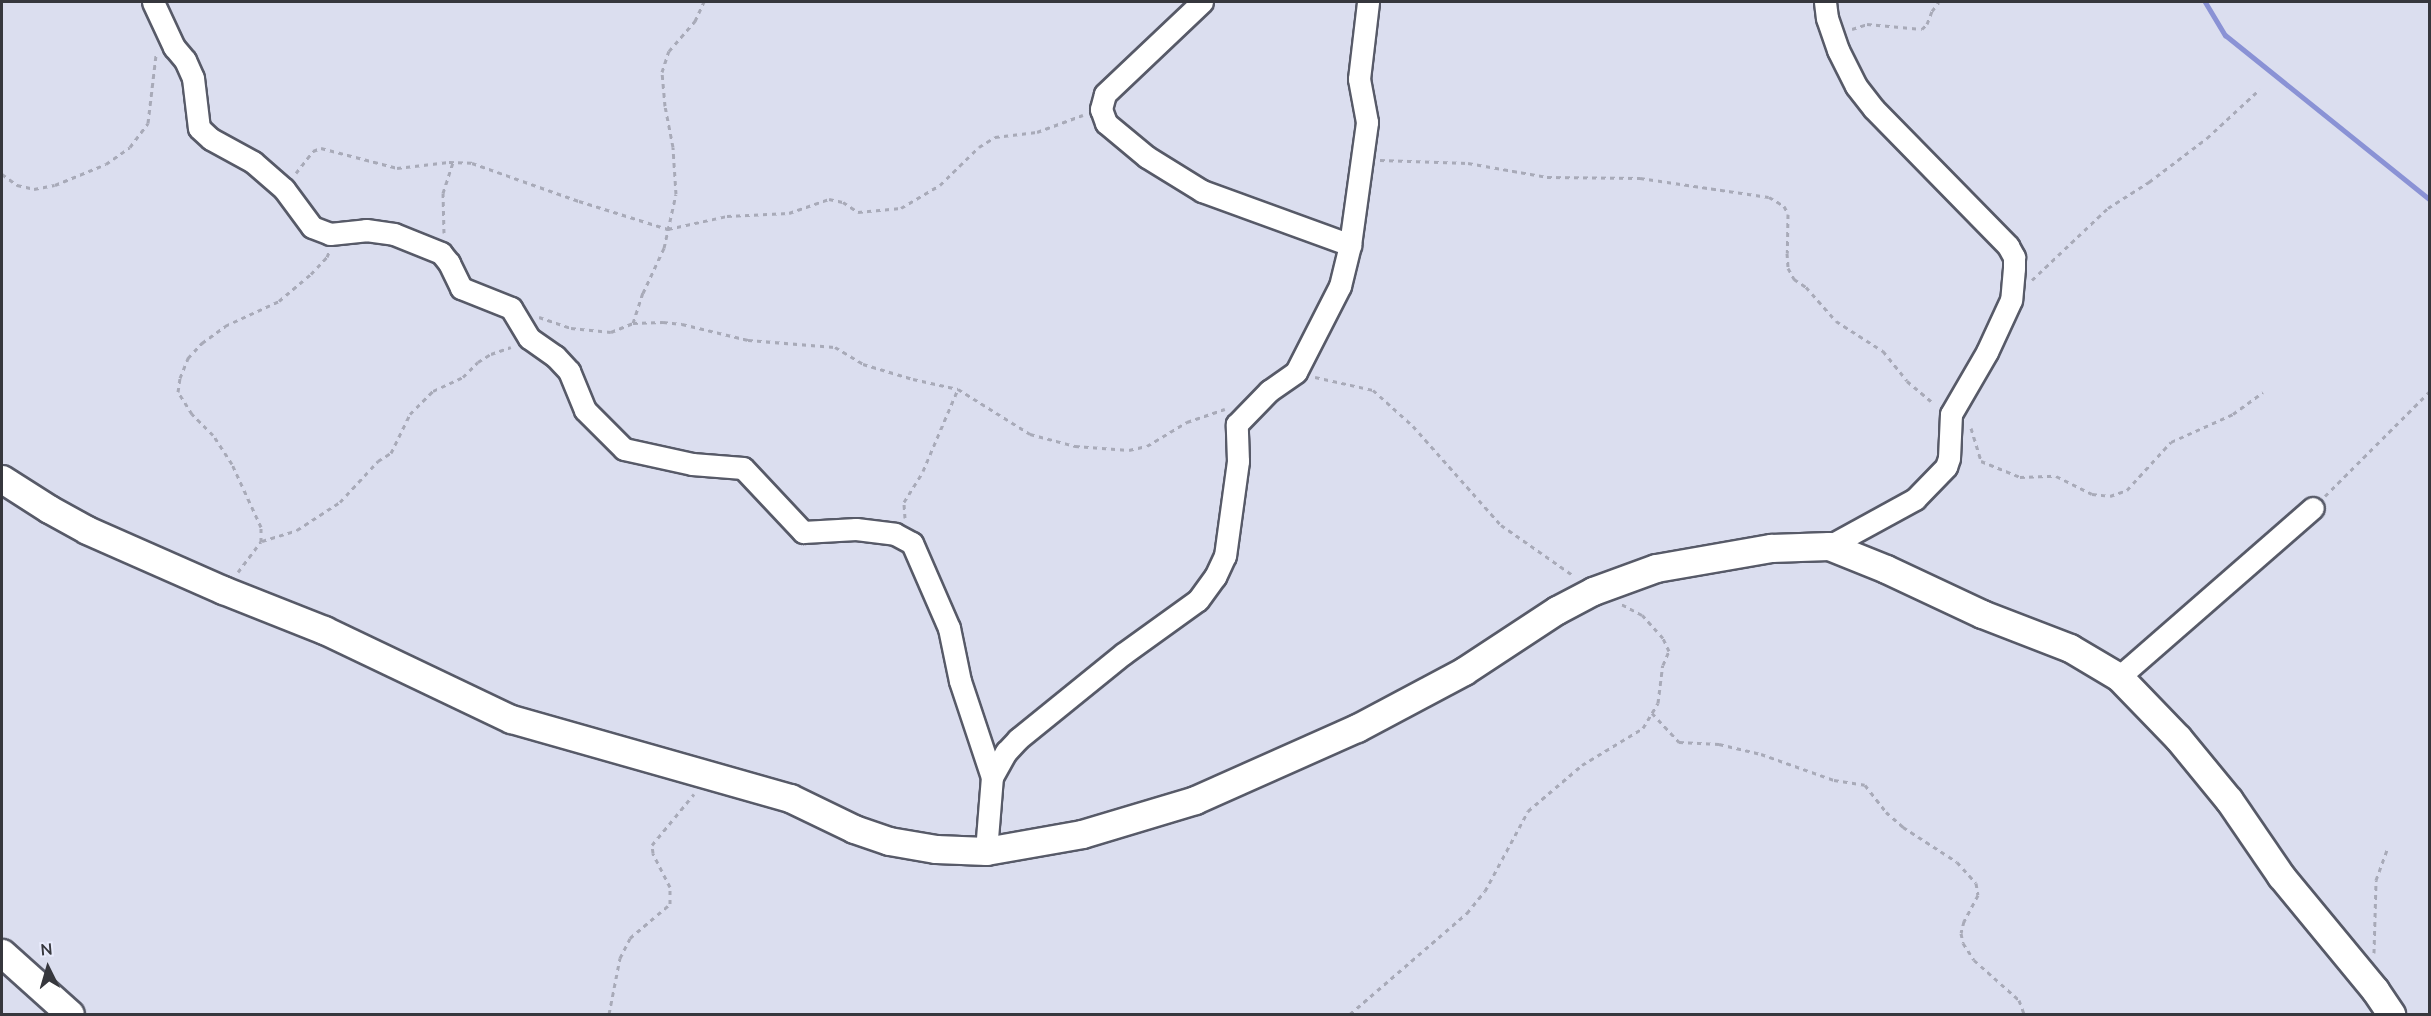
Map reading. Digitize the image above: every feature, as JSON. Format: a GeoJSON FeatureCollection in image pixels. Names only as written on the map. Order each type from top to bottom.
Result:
{"type":"FeatureCollection","features":[{"type":"Feature","properties":{"kind":"street"},"geometry":{"type":"LineString","coordinates":[[153,2],[174,46],[193,78],[199,128],[211,139],[253,162],[284,189],[312,227],[330,234],[366,230],[394,234],[432,247],[445,256],[461,288],[511,308],[529,338],[555,356],[569,371],[585,410],[624,450],[692,464],[743,468],[803,532],[856,529],[895,534],[912,543],[949,628],[960,681],[993,777]]}},
{"type":"Feature","properties":{"kind":"street"},"geometry":{"type":"LineString","coordinates":[[1202,2],[1105,94],[1101,109],[1106,123],[1147,158],[1202,190],[1350,244]]}},
{"type":"Feature","properties":{"kind":"street"},"geometry":{"type":"LineString","coordinates":[[986,851],[993,777],[999,760],[1018,739],[1123,654],[1198,600],[1215,577],[1226,544],[1238,461],[1237,425],[1250,408],[1296,372],[1340,286],[1350,244],[1367,122],[1359,79],[1368,2]]}},
{"type":"Feature","properties":{"kind":"street"},"geometry":{"type":"LineString","coordinates":[[1825,2],[1834,37],[1856,86],[1874,109],[2008,246],[2014,257],[2011,300],[1956,406],[1946,467],[1915,499],[1829,546]]}},
{"type":"Feature","properties":{"kind":"street"},"geometry":{"type":"LineString","coordinates":[[2,478],[48,509],[87,530],[223,590],[324,630],[511,719],[558,735],[790,798],[854,829],[890,841],[936,849],[986,851],[1047,842],[1116,825],[1195,800],[1358,728],[1464,671],[1557,610],[1593,591],[1656,568],[1770,548],[1829,546],[1886,569],[1982,614],[2070,648],[2119,677],[2171,730],[2229,800],[2281,876],[2391,1014]]}},
{"type":"Feature","properties":{"kind":"street"},"geometry":{"type":"LineString","coordinates":[[2119,677],[2313,508]]}},
{"type":"Feature","properties":{"kind":"street"},"geometry":{"type":"LineString","coordinates":[[2,953],[70,1014]]}},
{"type":"Feature","properties":{"kind":"path"},"geometry":{"type":"LineString","coordinates":[[633,323],[643,293],[664,248],[676,194],[673,147],[665,106],[662,72],[669,51],[695,21],[704,2]]}},
{"type":"Feature","properties":{"kind":"path"},"geometry":{"type":"LineString","coordinates":[[1834,37],[1867,24],[1922,28],[1927,24],[1932,11],[1939,2]]}},
{"type":"Feature","properties":{"kind":"path"},"geometry":{"type":"LineString","coordinates":[[2,174],[17,185],[34,189],[55,185],[106,164],[130,147],[148,123],[157,49]]}},
{"type":"Feature","properties":{"kind":"path"},"geometry":{"type":"LineString","coordinates":[[2011,300],[2108,208],[2149,182],[2207,138],[2260,89]]}},
{"type":"Feature","properties":{"kind":"path"},"geometry":{"type":"LineString","coordinates":[[284,189],[313,151],[321,148],[397,168],[453,162],[483,166],[579,201],[668,229],[727,216],[789,213],[829,199],[837,200],[858,212],[901,208],[940,185],[979,147],[995,137],[1037,132],[1101,109]]}},
{"type":"Feature","properties":{"kind":"path"},"geometry":{"type":"LineString","coordinates":[[1361,160],[1468,163],[1547,177],[1640,178],[1769,196],[1784,206],[1788,214],[1786,253],[1788,268],[1794,279],[1806,287],[1836,321],[1883,351],[1924,397],[1956,406],[1970,428],[1981,461],[2020,477],[2056,477],[2092,494],[2110,496],[2127,490],[2171,442],[2233,414],[2263,392]]}},
{"type":"Feature","properties":{"kind":"path"},"geometry":{"type":"LineString","coordinates":[[445,256],[442,193],[453,162]]}},
{"type":"Feature","properties":{"kind":"path"},"geometry":{"type":"LineString","coordinates":[[261,542],[261,527],[244,487],[213,435],[192,414],[178,392],[180,378],[188,358],[202,343],[225,326],[279,301],[311,274],[327,257],[331,243],[330,234]]}},
{"type":"Feature","properties":{"kind":"path"},"geometry":{"type":"LineString","coordinates":[[511,308],[571,328],[610,332],[633,323],[682,324],[748,340],[835,347],[863,363],[913,379],[958,389],[1030,434],[1061,444],[1106,450],[1129,450],[1147,446],[1187,422],[1221,409],[1250,408]]}},
{"type":"Feature","properties":{"kind":"path"},"geometry":{"type":"LineString","coordinates":[[223,590],[261,542],[297,530],[340,502],[378,461],[390,453],[410,414],[433,391],[463,377],[478,362],[491,354],[529,338]]}},
{"type":"Feature","properties":{"kind":"path"},"geometry":{"type":"LineString","coordinates":[[1296,372],[1373,390],[1420,433],[1501,525],[1593,591],[1642,615],[1664,638],[1669,651],[1663,665],[1658,703],[1643,728],[1582,765],[1528,811],[1485,891],[1473,906],[1438,940],[1403,966],[1350,1014]]}},
{"type":"Feature","properties":{"kind":"path"},"geometry":{"type":"LineString","coordinates":[[912,543],[903,507],[904,502],[923,471],[958,389]]}},
{"type":"Feature","properties":{"kind":"path"},"geometry":{"type":"LineString","coordinates":[[2313,508],[2430,391]]}},
{"type":"Feature","properties":{"kind":"path"},"geometry":{"type":"LineString","coordinates":[[1652,713],[1679,742],[1719,744],[1761,754],[1834,780],[1864,785],[1894,819],[1957,862],[1976,883],[1978,895],[1964,921],[1961,933],[1963,943],[1974,960],[2019,1000],[2024,1014]]}},
{"type":"Feature","properties":{"kind":"path"},"geometry":{"type":"LineString","coordinates":[[609,1014],[620,958],[630,938],[663,913],[670,904],[670,887],[653,853],[652,845],[710,775]]}},
{"type":"Feature","properties":{"kind":"path"},"geometry":{"type":"LineString","coordinates":[[2374,990],[2373,898],[2379,868],[2387,850]]}},
{"type":"Feature","properties":{"kind":"waterway"},"geometry":{"type":"LineString","coordinates":[[2205,2],[2225,35],[2430,200]]}}]}
